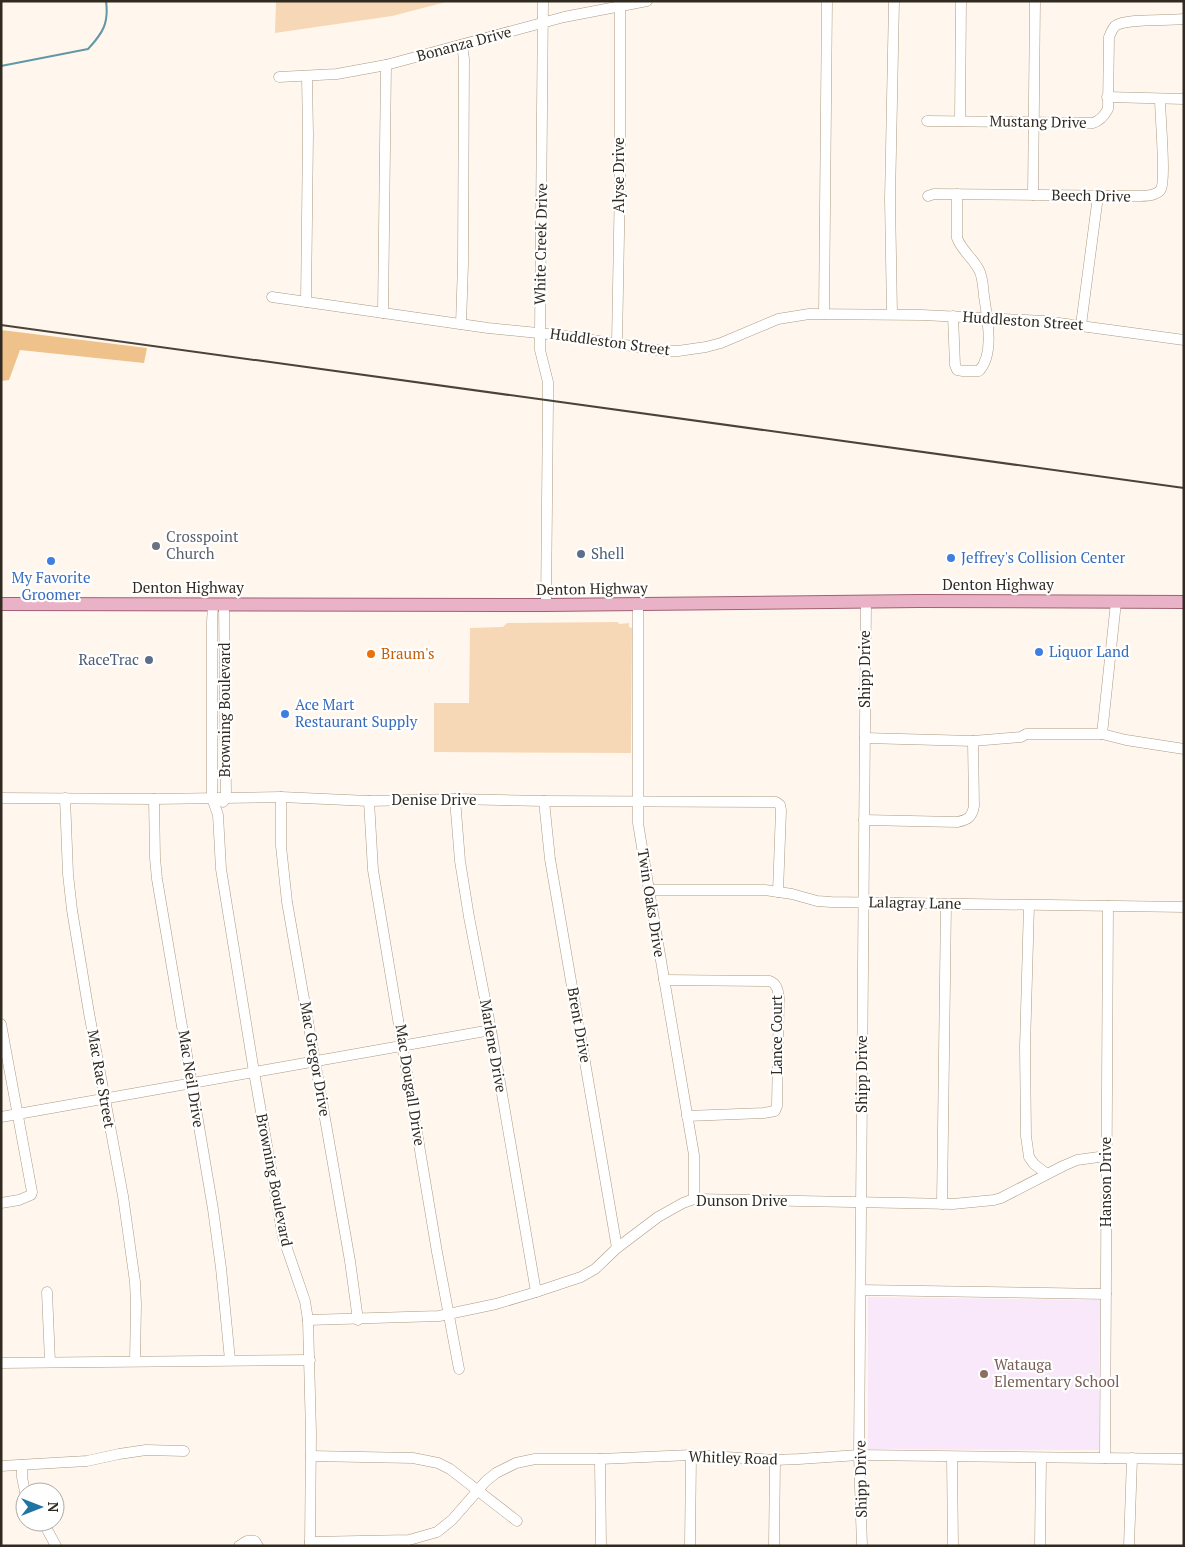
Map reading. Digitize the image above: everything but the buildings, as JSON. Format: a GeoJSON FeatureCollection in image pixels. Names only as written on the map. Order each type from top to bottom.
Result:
{"type":"FeatureCollection","features":[{"type":"Feature","properties":{"kind":"main road","name":"Denton Highway"},"geometry":{"type":"LineString","coordinates":[[1,604],[546,605],[1184,602]]}},
{"type":"Feature","properties":{"kind":"street","name":"White Creek Drive"},"geometry":{"type":"LineString","coordinates":[[543,1],[540,350],[548,382],[546,605]]}},
{"type":"Feature","properties":{"kind":"street","name":"Bonanza Drive"},"geometry":{"type":"LineString","coordinates":[[279,78],[337,74],[386,65],[543,22],[647,1]]}},
{"type":"Feature","properties":{"kind":"street"},"geometry":{"type":"LineString","coordinates":[[824,314],[827,1]]}},
{"type":"Feature","properties":{"kind":"street"},"geometry":{"type":"LineString","coordinates":[[892,314],[890,199],[894,1]]}},
{"type":"Feature","properties":{"kind":"street"},"geometry":{"type":"LineString","coordinates":[[960,121],[961,1]]}},
{"type":"Feature","properties":{"kind":"street"},"geometry":{"type":"LineString","coordinates":[[1033,195],[1035,1]]}},
{"type":"Feature","properties":{"kind":"street","name":"Alyse Drive"},"geometry":{"type":"LineString","coordinates":[[617,344],[620,180],[620,6]]}},
{"type":"Feature","properties":{"kind":"street","name":"Mustang Drive"},"geometry":{"type":"LineString","coordinates":[[927,121],[1097,122],[1108,109],[1109,37],[1113,28],[1119,24],[1132,22],[1184,19]]}},
{"type":"Feature","properties":{"kind":"street"},"geometry":{"type":"LineString","coordinates":[[461,324],[464,59],[462,45]]}},
{"type":"Feature","properties":{"kind":"street"},"geometry":{"type":"LineString","coordinates":[[382,313],[386,65]]}},
{"type":"Feature","properties":{"kind":"street"},"geometry":{"type":"LineString","coordinates":[[306,302],[307,77]]}},
{"type":"Feature","properties":{"kind":"street"},"geometry":{"type":"LineString","coordinates":[[1107,97],[1184,99]]}},
{"type":"Feature","properties":{"kind":"street","name":"Beech Drive"},"geometry":{"type":"LineString","coordinates":[[928,196],[934,194],[1150,195],[1161,190],[1163,171],[1160,99]]}},
{"type":"Feature","properties":{"kind":"street"},"geometry":{"type":"LineString","coordinates":[[953,316],[955,365],[957,370],[979,371],[984,366],[989,342],[987,318],[980,270],[957,238],[957,194]]}},
{"type":"Feature","properties":{"kind":"street"},"geometry":{"type":"LineString","coordinates":[[1081,325],[1098,196]]}},
{"type":"Feature","properties":{"kind":"street","name":"Huddleston Street"},"geometry":{"type":"LineString","coordinates":[[272,297],[678,352],[706,347],[778,319],[800,315],[824,314],[892,314],[987,318],[1081,325],[1184,340]]}},
{"type":"Feature","properties":{"kind":"street","name":"Shipp Drive"},"geometry":{"type":"LineString","coordinates":[[862,1546],[860,1455],[861,1202],[866,602]]}},
{"type":"Feature","properties":{"kind":"street"},"geometry":{"type":"LineString","coordinates":[[1102,734],[1116,602]]}},
{"type":"Feature","properties":{"kind":"street","name":"Twin Oaks Drive"},"geometry":{"type":"LineString","coordinates":[[638,604],[638,823],[694,1155],[694,1199]]}},
{"type":"Feature","properties":{"kind":"street","name":"Browning Boulevard"},"geometry":{"type":"LineString","coordinates":[[218,814],[226,797],[225,692],[219,605]]}},
{"type":"Feature","properties":{"kind":"street","name":"Browning Boulevard"},"geometry":{"type":"LineString","coordinates":[[219,605],[212,622],[212,798],[218,814],[221,869],[283,1237],[304,1301],[308,1320],[311,1456],[310,1544]]}},
{"type":"Feature","properties":{"kind":"street"},"geometry":{"type":"LineString","coordinates":[[212,693],[225,692]]}},
{"type":"Feature","properties":{"kind":"street"},"geometry":{"type":"LineString","coordinates":[[865,738],[973,741],[1022,737],[1026,734],[1102,734],[1126,740],[1184,749]]}},
{"type":"Feature","properties":{"kind":"street"},"geometry":{"type":"LineString","coordinates":[[864,820],[957,822],[968,819],[973,814],[974,806],[973,741]]}},
{"type":"Feature","properties":{"kind":"street","name":"Denise Drive"},"geometry":{"type":"LineString","coordinates":[[1,798],[154,799],[281,797],[369,801],[455,799],[776,802],[780,805],[781,810],[778,892]]}},
{"type":"Feature","properties":{"kind":"street","name":"Mac Gregor Drive"},"geometry":{"type":"LineString","coordinates":[[281,797],[283,874],[350,1261],[358,1320]]}},
{"type":"Feature","properties":{"kind":"street","name":"Mac Rae Street"},"geometry":{"type":"LineString","coordinates":[[65,798],[68,874],[72,910],[122,1196],[135,1282],[136,1361]]}},
{"type":"Feature","properties":{"kind":"street","name":"Mac Neil Drive"},"geometry":{"type":"LineString","coordinates":[[154,799],[157,879],[213,1209],[230,1360]]}},
{"type":"Feature","properties":{"kind":"street","name":"Marlene Drive"},"geometry":{"type":"LineString","coordinates":[[455,799],[460,861],[467,908],[491,1030],[536,1292]]}},
{"type":"Feature","properties":{"kind":"street","name":"Mac Dougall Drive"},"geometry":{"type":"LineString","coordinates":[[369,801],[374,870],[437,1252],[459,1368]]}},
{"type":"Feature","properties":{"kind":"street","name":"Brent Drive"},"geometry":{"type":"LineString","coordinates":[[544,801],[550,859],[617,1248]]}},
{"type":"Feature","properties":{"kind":"street","name":"Lalagray Lane"},"geometry":{"type":"LineString","coordinates":[[648,890],[765,890],[817,901],[863,903],[1184,907]]}},
{"type":"Feature","properties":{"kind":"street"},"geometry":{"type":"LineString","coordinates":[[942,1204],[946,904]]}},
{"type":"Feature","properties":{"kind":"street"},"geometry":{"type":"LineString","coordinates":[[1029,905],[1026,1136],[1029,1158],[1047,1174]]}},
{"type":"Feature","properties":{"kind":"street","name":"Hanson Drive"},"geometry":{"type":"LineString","coordinates":[[1106,1458],[1108,906]]}},
{"type":"Feature","properties":{"kind":"street","name":"Lance Court"},"geometry":{"type":"LineString","coordinates":[[664,980],[770,981],[774,982],[777,987],[779,998],[777,1106],[775,1110],[764,1113],[687,1116]]}},
{"type":"Feature","properties":{"kind":"street"},"geometry":{"type":"LineString","coordinates":[[1,1024],[32,1192],[31,1195],[19,1200],[1,1203]]}},
{"type":"Feature","properties":{"kind":"street"},"geometry":{"type":"LineString","coordinates":[[1,1117],[491,1030]]}},
{"type":"Feature","properties":{"kind":"street","name":"Dunson Drive"},"geometry":{"type":"LineString","coordinates":[[308,1320],[419,1318],[449,1315],[536,1292],[581,1277],[595,1269],[617,1248],[658,1217],[694,1199],[942,1204],[994,1200],[1077,1160],[1106,1156]]}},
{"type":"Feature","properties":{"kind":"street"},"geometry":{"type":"LineString","coordinates":[[861,1290],[1106,1294]]}},
{"type":"Feature","properties":{"kind":"street"},"geometry":{"type":"LineString","coordinates":[[47,1292],[50,1362]]}},
{"type":"Feature","properties":{"kind":"street"},"geometry":{"type":"LineString","coordinates":[[1,1363],[310,1360]]}},
{"type":"Feature","properties":{"kind":"street"},"geometry":{"type":"LineString","coordinates":[[1,1466],[87,1461],[146,1450],[184,1451]]}},
{"type":"Feature","properties":{"kind":"street"},"geometry":{"type":"LineString","coordinates":[[690,1546],[691,1455]]}},
{"type":"Feature","properties":{"kind":"street","name":"Whitley Road"},"geometry":{"type":"LineString","coordinates":[[310,1544],[409,1540],[424,1537],[437,1532],[452,1520],[496,1473],[516,1462],[535,1459],[600,1460],[691,1455],[774,1460],[860,1455],[1184,1459]]}},
{"type":"Feature","properties":{"kind":"street"},"geometry":{"type":"LineString","coordinates":[[311,1456],[413,1458],[438,1463],[450,1468],[517,1521]]}},
{"type":"Feature","properties":{"kind":"street"},"geometry":{"type":"LineString","coordinates":[[952,1457],[953,1546]]}},
{"type":"Feature","properties":{"kind":"street"},"geometry":{"type":"LineString","coordinates":[[1040,1546],[1041,1458]]}},
{"type":"Feature","properties":{"kind":"street"},"geometry":{"type":"LineString","coordinates":[[1129,1546],[1132,1458]]}},
{"type":"Feature","properties":{"kind":"street"},"geometry":{"type":"LineString","coordinates":[[600,1460],[601,1546]]}},
{"type":"Feature","properties":{"kind":"street"},"geometry":{"type":"LineString","coordinates":[[774,1460],[774,1546]]}},
{"type":"Feature","properties":{"kind":"street"},"geometry":{"type":"LineString","coordinates":[[22,1465],[23,1482]]}},
{"type":"Feature","properties":{"kind":"street"},"geometry":{"type":"LineString","coordinates":[[48,1532],[56,1546]]}},
{"type":"Feature","properties":{"kind":"street"},"geometry":{"type":"LineString","coordinates":[[239,1546],[248,1541],[255,1541],[258,1546]]}},
{"type":"Feature","properties":{"kind":"shaded area"},"geometry":{"type":"Polygon","coordinates":[[[276,1],[450,1],[392,16],[275,33],[276,1]]]}},
{"type":"Feature","properties":{"kind":"shaded area"},"geometry":{"type":"Polygon","coordinates":[[[1,330],[147,348],[144,363],[20,350],[9,380],[1,381],[1,330]]]}},
{"type":"Feature","properties":{"kind":"shaded area"},"geometry":{"type":"Polygon","coordinates":[[[618,622],[619,624],[629,623],[629,627],[632,628],[631,753],[434,752],[434,703],[469,703],[470,628],[503,627],[507,623],[618,622]]]}},
{"type":"Feature","properties":{"kind":"shaded area","name":"Watauga Elementary School"},"geometry":{"type":"Polygon","coordinates":[[[868,1297],[1100,1300],[1099,1450],[868,1449],[868,1297]]]}},
{"type":"Feature","properties":{"kind":"waterway"},"geometry":{"type":"LineString","coordinates":[[1,66],[88,49],[98,38],[106,22],[106,1]]}},
{"type":"Feature","properties":{"kind":"railway"},"geometry":{"type":"LineString","coordinates":[[1,325],[1184,488]]}},
{"type":"Feature","properties":{"kind":"place","name":"Crosspoint Church"},"geometry":{"type":"Point","coordinates":[156,546]}},
{"type":"Feature","properties":{"kind":"place","name":"Shell"},"geometry":{"type":"Point","coordinates":[581,554]}},
{"type":"Feature","properties":{"kind":"place","name":"Jeffrey's Collision Center"},"geometry":{"type":"Point","coordinates":[951,558]}},
{"type":"Feature","properties":{"kind":"place","name":"My Favorite Groomer"},"geometry":{"type":"Point","coordinates":[51,561]}},
{"type":"Feature","properties":{"kind":"place","name":"Liquor Land"},"geometry":{"type":"Point","coordinates":[1039,652]}},
{"type":"Feature","properties":{"kind":"place","name":"Braum's"},"geometry":{"type":"Point","coordinates":[371,654]}},
{"type":"Feature","properties":{"kind":"place","name":"RaceTrac"},"geometry":{"type":"Point","coordinates":[149,660]}},
{"type":"Feature","properties":{"kind":"place","name":"Ace Mart Restaurant Supply"},"geometry":{"type":"Point","coordinates":[285,714]}},
{"type":"Feature","properties":{"kind":"place","name":"Watauga Elementary School"},"geometry":{"type":"Point","coordinates":[984,1374]}}]}
